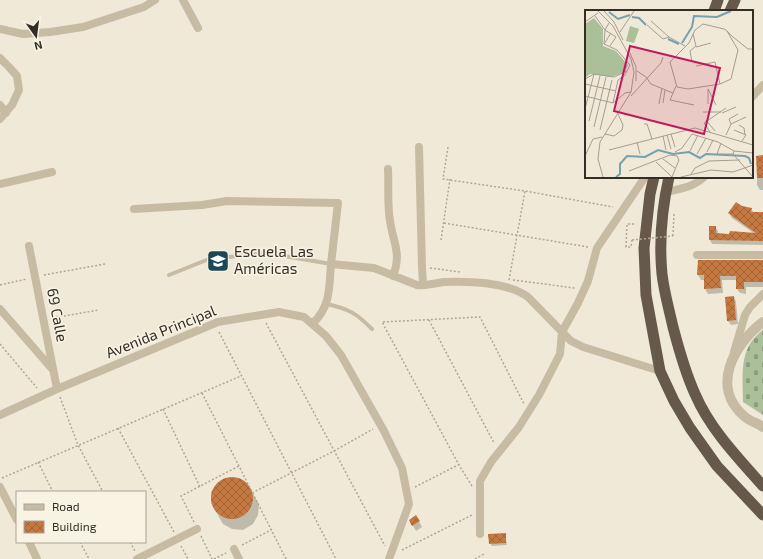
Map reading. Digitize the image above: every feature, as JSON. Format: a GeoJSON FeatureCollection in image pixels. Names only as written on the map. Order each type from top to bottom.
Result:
{"type":"FeatureCollection","features":[{"type":"Feature","properties":{"kind":"highway"},"geometry":{"type":"LineString","coordinates":[[714,10],[718,0]]}},
{"type":"Feature","properties":{"kind":"highway"},"geometry":{"type":"LineString","coordinates":[[730,10],[735,0]]}},
{"type":"Feature","properties":{"kind":"highway"},"geometry":{"type":"LineString","coordinates":[[654,178],[646,224],[644,256],[646,295],[660,370],[674,401],[690,428],[712,459],[763,515]]}},
{"type":"Feature","properties":{"kind":"highway"},"geometry":{"type":"LineString","coordinates":[[669,178],[660,249],[666,299],[679,352],[695,394],[710,420],[732,451],[763,486]]}},
{"type":"Feature","properties":{"kind":"street"},"geometry":{"type":"LineString","coordinates":[[0,28],[23,34],[83,27],[144,7],[155,0]]}},
{"type":"Feature","properties":{"kind":"street"},"geometry":{"type":"LineString","coordinates":[[183,0],[198,28]]}},
{"type":"Feature","properties":{"kind":"street"},"geometry":{"type":"LineString","coordinates":[[0,58],[17,76],[19,83],[19,90],[12,105],[0,119]]}},
{"type":"Feature","properties":{"kind":"street"},"geometry":{"type":"LineString","coordinates":[[753,97],[763,85]]}},
{"type":"Feature","properties":{"kind":"street"},"geometry":{"type":"LineString","coordinates":[[0,105],[6,113]]}},
{"type":"Feature","properties":{"kind":"street"},"geometry":{"type":"LineString","coordinates":[[419,146],[422,267],[424,286]]}},
{"type":"Feature","properties":{"kind":"street"},"geometry":{"type":"LineString","coordinates":[[388,168],[390,221],[397,250],[396,269],[393,276]]}},
{"type":"Feature","properties":{"kind":"street"},"geometry":{"type":"LineString","coordinates":[[0,184],[52,172]]}},
{"type":"Feature","properties":{"kind":"street"},"geometry":{"type":"LineString","coordinates":[[480,534],[480,481],[499,452],[519,427],[539,395],[560,354],[562,332],[575,309],[588,280],[597,248],[644,178]]}},
{"type":"Feature","properties":{"kind":"street"},"geometry":{"type":"LineString","coordinates":[[666,192],[683,188],[700,181],[703,178]]}},
{"type":"Feature","properties":{"kind":"street"},"geometry":{"type":"LineString","coordinates":[[134,209],[202,205],[227,201],[338,203],[327,304],[313,324]]}},
{"type":"Feature","properties":{"kind":"street","name":"69 Calle"},"geometry":{"type":"LineString","coordinates":[[29,246],[57,389]]}},
{"type":"Feature","properties":{"kind":"street"},"geometry":{"type":"LineString","coordinates":[[697,255],[763,255]]}},
{"type":"Feature","properties":{"kind":"street"},"geometry":{"type":"LineString","coordinates":[[331,264],[374,268],[417,285],[424,286],[443,282],[464,282],[507,288],[520,292],[528,297],[571,340],[583,347],[660,370]]}},
{"type":"Feature","properties":{"kind":"street"},"geometry":{"type":"LineString","coordinates":[[763,294],[750,307],[745,315],[728,370],[727,387],[730,398],[744,417],[763,427]]}},
{"type":"Feature","properties":{"kind":"street"},"geometry":{"type":"LineString","coordinates":[[0,309],[53,370]]}},
{"type":"Feature","properties":{"kind":"street","name":"Avenida Principal"},"geometry":{"type":"LineString","coordinates":[[0,415],[57,389],[215,323],[279,312],[304,317],[326,336],[341,355],[402,468],[409,504],[389,557]]}},
{"type":"Feature","properties":{"kind":"street"},"geometry":{"type":"LineString","coordinates":[[733,357],[745,341],[763,322]]}},
{"type":"Feature","properties":{"kind":"street"},"geometry":{"type":"LineString","coordinates":[[0,487],[16,518]]}},
{"type":"Feature","properties":{"kind":"street"},"geometry":{"type":"LineString","coordinates":[[137,559],[198,529]]}},
{"type":"Feature","properties":{"kind":"street"},"geometry":{"type":"LineString","coordinates":[[29,543],[37,559]]}},
{"type":"Feature","properties":{"kind":"street"},"geometry":{"type":"LineString","coordinates":[[234,549],[239,559]]}},
{"type":"Feature","properties":{"kind":"lane"},"geometry":{"type":"LineString","coordinates":[[170,275],[209,259],[267,254],[331,264]]}},
{"type":"Feature","properties":{"kind":"lane"},"geometry":{"type":"LineString","coordinates":[[327,304],[344,308],[359,316],[372,329]]}},
{"type":"Feature","properties":{"kind":"path"},"geometry":{"type":"LineString","coordinates":[[448,147],[443,178],[622,209]]}},
{"type":"Feature","properties":{"kind":"path"},"geometry":{"type":"LineString","coordinates":[[441,240],[450,179]]}},
{"type":"Feature","properties":{"kind":"path"},"geometry":{"type":"LineString","coordinates":[[507,288],[525,191]]}},
{"type":"Feature","properties":{"kind":"path"},"geometry":{"type":"LineString","coordinates":[[627,224],[626,247],[631,247],[632,240],[673,236],[674,206]]}},
{"type":"Feature","properties":{"kind":"path"},"geometry":{"type":"LineString","coordinates":[[444,223],[597,248]]}},
{"type":"Feature","properties":{"kind":"path"},"geometry":{"type":"LineString","coordinates":[[0,285],[105,264]]}},
{"type":"Feature","properties":{"kind":"path"},"geometry":{"type":"LineString","coordinates":[[43,320],[99,310]]}},
{"type":"Feature","properties":{"kind":"path"},"geometry":{"type":"LineString","coordinates":[[262,315],[389,557],[480,510]]}},
{"type":"Feature","properties":{"kind":"path"},"geometry":{"type":"LineString","coordinates":[[480,500],[459,465],[382,322],[480,317],[528,412]]}},
{"type":"Feature","properties":{"kind":"path"},"geometry":{"type":"LineString","coordinates":[[429,320],[499,452]]}},
{"type":"Feature","properties":{"kind":"path"},"geometry":{"type":"LineString","coordinates":[[215,323],[336,559]]}},
{"type":"Feature","properties":{"kind":"path"},"geometry":{"type":"LineString","coordinates":[[0,344],[44,395]]}},
{"type":"Feature","properties":{"kind":"path"},"geometry":{"type":"LineString","coordinates":[[0,479],[241,376]]}},
{"type":"Feature","properties":{"kind":"path"},"geometry":{"type":"LineString","coordinates":[[57,389],[78,445],[102,491]]}},
{"type":"Feature","properties":{"kind":"path"},"geometry":{"type":"LineString","coordinates":[[201,392],[286,559]]}},
{"type":"Feature","properties":{"kind":"path"},"geometry":{"type":"LineString","coordinates":[[163,409],[200,486]]}},
{"type":"Feature","properties":{"kind":"path"},"geometry":{"type":"LineString","coordinates":[[252,493],[334,451],[380,425]]}},
{"type":"Feature","properties":{"kind":"path"},"geometry":{"type":"LineString","coordinates":[[118,428],[188,559]]}},
{"type":"Feature","properties":{"kind":"path"},"geometry":{"type":"LineString","coordinates":[[38,462],[52,491]]}},
{"type":"Feature","properties":{"kind":"path"},"geometry":{"type":"LineString","coordinates":[[406,491],[459,465]]}},
{"type":"Feature","properties":{"kind":"path"},"geometry":{"type":"LineString","coordinates":[[239,466],[181,496],[213,559],[271,530]]}},
{"type":"Feature","properties":{"kind":"path"},"geometry":{"type":"LineString","coordinates":[[81,543],[89,559]]}},
{"type":"Feature","properties":{"kind":"path"},"geometry":{"type":"LineString","coordinates":[[475,559],[484,554]]}},
{"type":"Feature","properties":{"kind":"green space"},"geometry":{"type":"Polygon","coordinates":[[[763,330],[763,415],[743,402],[743,372],[749,345],[763,330]]]}},
{"type":"Feature","properties":{"kind":"building"},"geometry":{"type":"Polygon","coordinates":[[[763,155],[763,178],[757,178],[756,156],[763,155]]]}},
{"type":"Feature","properties":{"kind":"building"},"geometry":{"type":"Polygon","coordinates":[[[736,202],[742,206],[752,208],[751,212],[763,212],[763,241],[709,240],[709,226],[716,226],[716,233],[729,234],[730,231],[756,233],[728,213],[736,202]]]}},
{"type":"Feature","properties":{"kind":"building"},"geometry":{"type":"Polygon","coordinates":[[[698,260],[763,260],[763,282],[744,282],[744,289],[736,289],[736,276],[720,276],[721,288],[704,289],[704,275],[697,275],[698,260]]]}},
{"type":"Feature","properties":{"kind":"building"},"geometry":{"type":"Polygon","coordinates":[[[734,296],[736,320],[727,321],[725,297],[734,296]]]}},
{"type":"Feature","properties":{"kind":"building"},"geometry":{"type":"Polygon","coordinates":[[[228,477],[236,477],[244,480],[250,486],[253,498],[250,510],[244,516],[236,519],[228,519],[220,516],[214,510],[211,502],[211,494],[214,486],[220,480],[228,477]]]}},
{"type":"Feature","properties":{"kind":"building"},"geometry":{"type":"Polygon","coordinates":[[[416,515],[420,521],[412,526],[409,520],[416,515]]]}},
{"type":"Feature","properties":{"kind":"building"},"geometry":{"type":"Polygon","coordinates":[[[506,533],[506,543],[489,544],[488,534],[506,533]]]}},
{"type":"Feature","properties":{"kind":"place","name":"Escuela Las Américas"},"geometry":{"type":"Point","coordinates":[218,261]}}]}
